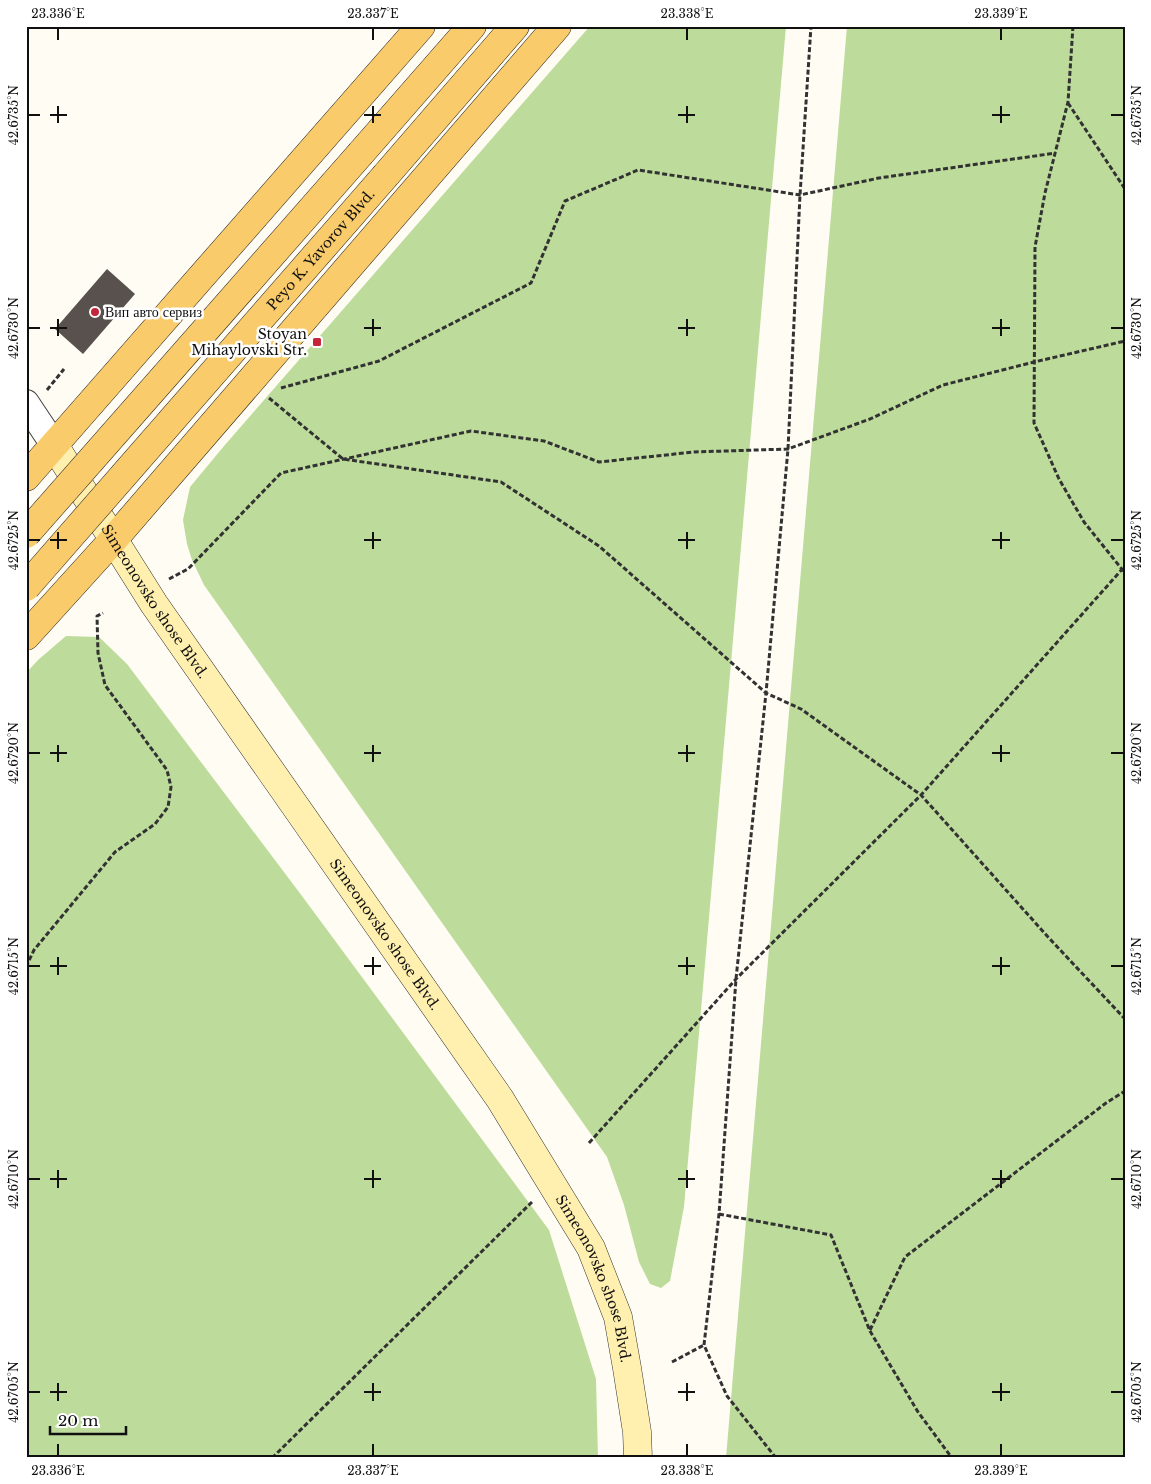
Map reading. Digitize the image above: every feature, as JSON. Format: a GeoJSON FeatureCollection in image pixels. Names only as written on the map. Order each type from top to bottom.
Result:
{"type":"FeatureCollection","features":[{"type":"Feature","properties":{"kind":"main road"},"geometry":{"type":"LineString","coordinates":[[26,477],[421,26]]}},
{"type":"Feature","properties":{"kind":"main road"},"geometry":{"type":"LineString","coordinates":[[26,534],[472,26]]}},
{"type":"Feature","properties":{"kind":"main road","name":"Peyo K. Yavorov Blvd."},"geometry":{"type":"LineString","coordinates":[[26,587],[515,26]]}},
{"type":"Feature","properties":{"kind":"main road"},"geometry":{"type":"LineString","coordinates":[[26,636],[113,540],[557,26]]}},
{"type":"Feature","properties":{"kind":"main road","name":"Simeonovsko shose Blvd."},"geometry":{"type":"LineString","coordinates":[[54,446],[154,604],[500,1100],[592,1248],[618,1317],[637,1432],[638,1458]]}},
{"type":"Feature","properties":{"kind":"street"},"geometry":{"type":"LineString","coordinates":[[36,397],[54,446]]}},
{"type":"Feature","properties":{"kind":"path"},"geometry":{"type":"LineString","coordinates":[[776,1458],[727,1396],[704,1345],[719,1214],[736,979],[766,693],[788,449],[800,195],[811,26]]}},
{"type":"Feature","properties":{"kind":"path"},"geometry":{"type":"LineString","coordinates":[[1073,26],[1068,102],[1045,193],[1035,247],[1034,423],[1059,479],[1084,522],[1123,567],[1125,573]]}},
{"type":"Feature","properties":{"kind":"path"},"geometry":{"type":"LineString","coordinates":[[1068,102],[1125,189]]}},
{"type":"Feature","properties":{"kind":"path"},"geometry":{"type":"LineString","coordinates":[[280,388],[379,361],[532,283],[565,201],[638,170],[800,195],[879,178],[1056,153]]}},
{"type":"Feature","properties":{"kind":"path"},"geometry":{"type":"LineString","coordinates":[[167,580],[188,569],[281,473],[471,432],[544,441],[599,462],[694,452],[788,449],[870,419],[943,386],[1125,340]]}},
{"type":"Feature","properties":{"kind":"path"},"geometry":{"type":"LineString","coordinates":[[36,397],[64,369]]}},
{"type":"Feature","properties":{"kind":"path"},"geometry":{"type":"LineString","coordinates":[[262,393],[343,459],[501,482],[599,546],[766,693],[801,709],[921,795],[1048,937],[1125,1019]]}},
{"type":"Feature","properties":{"kind":"path"},"geometry":{"type":"LineString","coordinates":[[589,1143],[736,979],[921,795],[1123,567]]}},
{"type":"Feature","properties":{"kind":"path"},"geometry":{"type":"LineString","coordinates":[[26,967],[34,950],[115,852],[155,824],[168,807],[171,786],[167,770],[104,685],[98,653],[97,616],[103,613]]}},
{"type":"Feature","properties":{"kind":"path"},"geometry":{"type":"LineString","coordinates":[[870,1331],[905,1257],[1106,1103],[1125,1091]]}},
{"type":"Feature","properties":{"kind":"path"},"geometry":{"type":"LineString","coordinates":[[272,1458],[535,1200]]}},
{"type":"Feature","properties":{"kind":"path"},"geometry":{"type":"LineString","coordinates":[[719,1214],[831,1235],[870,1331],[918,1412],[952,1458]]}},
{"type":"Feature","properties":{"kind":"path"},"geometry":{"type":"LineString","coordinates":[[672,1362],[704,1345]]}},
{"type":"Feature","properties":{"kind":"green space"},"geometry":{"type":"Polygon","coordinates":[[[590,26],[786,26],[684,1207],[670,1281],[661,1288],[650,1284],[639,1262],[624,1205],[607,1157],[204,585],[192,560],[183,520],[190,487],[590,26]]]}},
{"type":"Feature","properties":{"kind":"green space"},"geometry":{"type":"Polygon","coordinates":[[[847,26],[1125,26],[1125,1458],[726,1458],[847,26]]]}},
{"type":"Feature","properties":{"kind":"green space"},"geometry":{"type":"Polygon","coordinates":[[[66,636],[99,637],[127,664],[302,896],[549,1230],[596,1379],[598,1458],[26,1458],[26,673],[66,636]]]}},
{"type":"Feature","properties":{"kind":"building","name":"Вип авто сервиз"},"geometry":{"type":"Polygon","coordinates":[[[107,269],[135,294],[83,354],[55,329],[107,269]]]}},
{"type":"Feature","properties":{"kind":"place","name":"Вип авто сервиз"},"geometry":{"type":"Point","coordinates":[95,312]}},
{"type":"Feature","properties":{"kind":"place","name":"Stoyan Mihaylovski Str."},"geometry":{"type":"Point","coordinates":[317,342]}}]}
